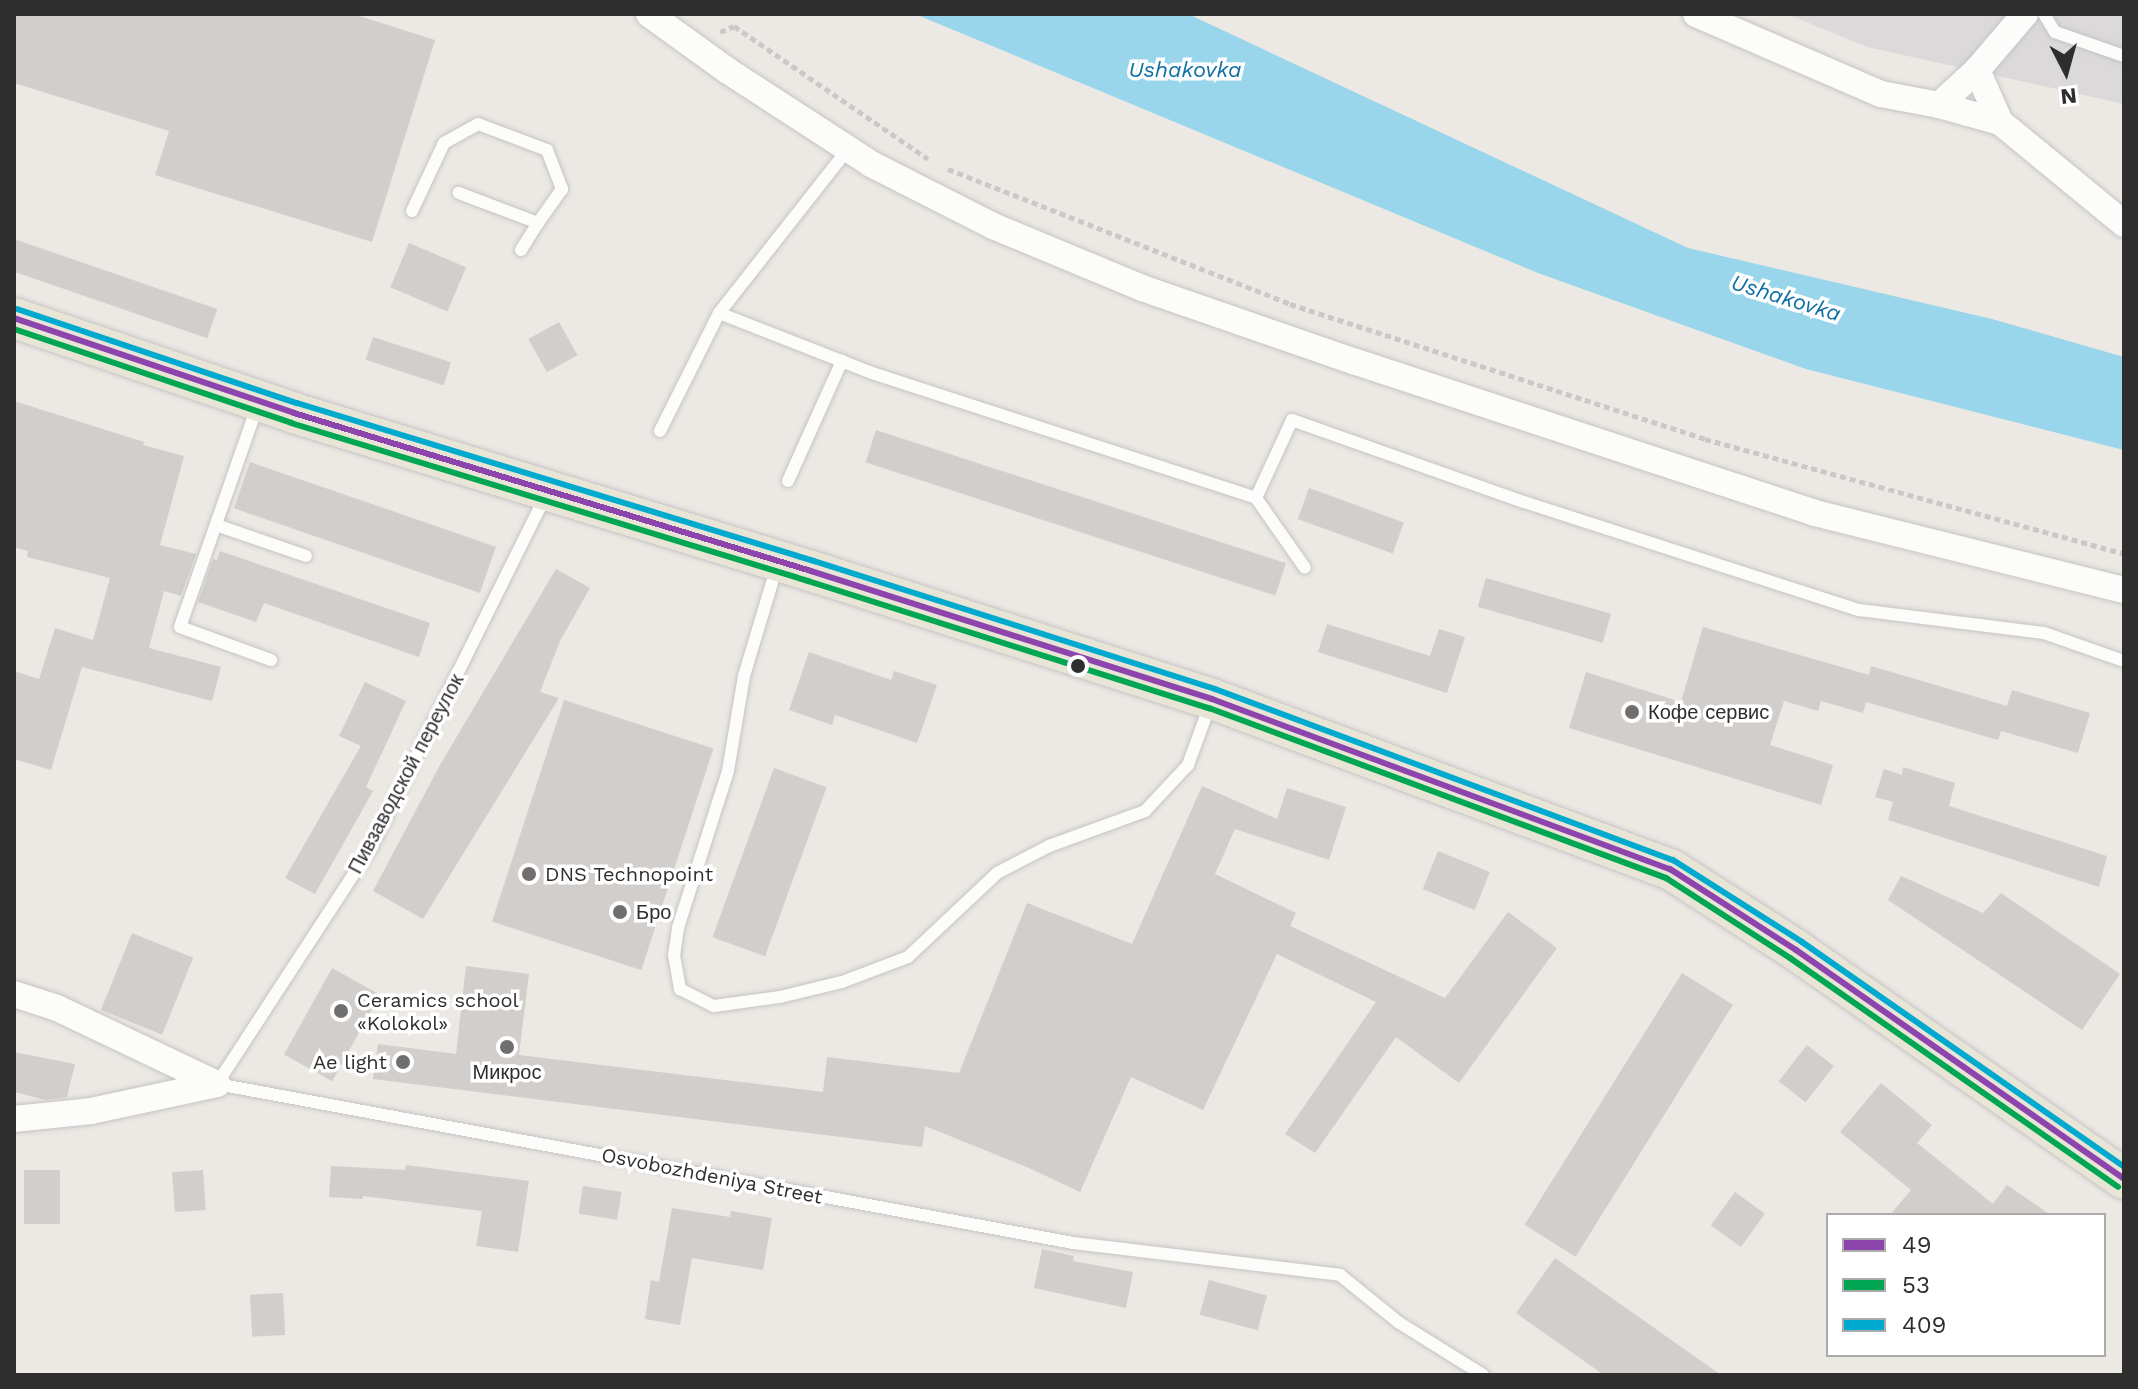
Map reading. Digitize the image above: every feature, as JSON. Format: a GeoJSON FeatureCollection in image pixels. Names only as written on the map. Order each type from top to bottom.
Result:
{"type":"FeatureCollection","features":[{"type":"Feature","properties":{"kind":"main road"},"geometry":{"type":"LineString","coordinates":[[14,318],[259,401],[1212,699],[1670,869],[1796,950],[2124,1179]]}},
{"type":"Feature","properties":{"kind":"street"},"geometry":{"type":"LineString","coordinates":[[649,14],[728,71],[848,149],[993,226],[1142,288],[1815,513],[2124,590]]}},
{"type":"Feature","properties":{"kind":"street"},"geometry":{"type":"LineString","coordinates":[[1696,14],[1881,94],[1939,105],[2000,122],[2124,224]]}},
{"type":"Feature","properties":{"kind":"street"},"geometry":{"type":"LineString","coordinates":[[1939,105],[1977,70],[2025,14]]}},
{"type":"Feature","properties":{"kind":"street"},"geometry":{"type":"LineString","coordinates":[[1977,70],[2000,122]]}},
{"type":"Feature","properties":{"kind":"street"},"geometry":{"type":"LineString","coordinates":[[14,994],[57,1008],[217,1084]]}},
{"type":"Feature","properties":{"kind":"street","name":"Osvobozhdeniya Street"},"geometry":{"type":"LineString","coordinates":[[14,1119],[91,1111],[217,1084]]}},
{"type":"Feature","properties":{"kind":"lane"},"geometry":{"type":"LineString","coordinates":[[2044,14],[2055,32],[2124,56]]}},
{"type":"Feature","properties":{"kind":"lane"},"geometry":{"type":"LineString","coordinates":[[412,211],[444,143],[478,124],[547,150],[562,189],[521,250]]}},
{"type":"Feature","properties":{"kind":"lane"},"geometry":{"type":"LineString","coordinates":[[660,431],[719,313],[848,149]]}},
{"type":"Feature","properties":{"kind":"lane"},"geometry":{"type":"LineString","coordinates":[[459,193],[538,223]]}},
{"type":"Feature","properties":{"kind":"lane"},"geometry":{"type":"LineString","coordinates":[[719,313],[842,361],[1256,498],[1305,568]]}},
{"type":"Feature","properties":{"kind":"lane"},"geometry":{"type":"LineString","coordinates":[[788,481],[842,361]]}},
{"type":"Feature","properties":{"kind":"lane"},"geometry":{"type":"LineString","coordinates":[[259,401],[180,627],[271,660]]}},
{"type":"Feature","properties":{"kind":"lane"},"geometry":{"type":"LineString","coordinates":[[1256,498],[1292,420],[1524,502],[1859,610],[2044,633],[2124,661]]}},
{"type":"Feature","properties":{"kind":"lane","name":"Пивзаводской переулок"},"geometry":{"type":"LineString","coordinates":[[217,1084],[372,846],[548,492]]}},
{"type":"Feature","properties":{"kind":"lane"},"geometry":{"type":"LineString","coordinates":[[216,525],[306,556]]}},
{"type":"Feature","properties":{"kind":"lane"},"geometry":{"type":"LineString","coordinates":[[778,562],[744,676],[728,771],[678,928],[674,955],[680,989],[714,1006],[780,997],[842,982],[908,957],[997,873],[1049,846],[1145,811],[1188,765],[1212,699]]}},
{"type":"Feature","properties":{"kind":"lane","name":"Osvobozhdeniya Street"},"geometry":{"type":"LineString","coordinates":[[217,1084],[1073,1243],[1340,1275],[1398,1322],[1483,1375]]}},
{"type":"Feature","properties":{"kind":"path"},"geometry":{"type":"LineString","coordinates":[[734,26],[935,164],[1290,304],[1705,439],[2124,554]]}},
{"type":"Feature","properties":{"kind":"shaded area"},"geometry":{"type":"Polygon","coordinates":[[[1787,14],[2124,14],[2124,104],[1867,47],[1787,14]]]}},
{"type":"Feature","properties":{"kind":"water","name":"Ushakovka"},"geometry":{"type":"Polygon","coordinates":[[[915,14],[1188,14],[1688,248],[1992,319],[2124,357],[2124,450],[1806,369],[1538,273],[915,14]]]}},
{"type":"Feature","properties":{"kind":"building"},"geometry":{"type":"Polygon","coordinates":[[[14,14],[353,14],[435,40],[372,242],[155,175],[169,131],[14,83],[14,14]]]}},
{"type":"Feature","properties":{"kind":"building"},"geometry":{"type":"Polygon","coordinates":[[[14,239],[217,309],[207,338],[14,272],[14,239]]]}},
{"type":"Feature","properties":{"kind":"building"},"geometry":{"type":"Polygon","coordinates":[[[409,243],[466,267],[447,311],[390,287],[409,243]]]}},
{"type":"Feature","properties":{"kind":"building"},"geometry":{"type":"Polygon","coordinates":[[[559,322],[577,355],[547,372],[528,339],[559,322]]]}},
{"type":"Feature","properties":{"kind":"building"},"geometry":{"type":"Polygon","coordinates":[[[373,337],[451,362],[444,385],[366,360],[373,337]]]}},
{"type":"Feature","properties":{"kind":"building"},"geometry":{"type":"Polygon","coordinates":[[[14,401],[184,456],[160,545],[196,554],[181,596],[164,591],[149,648],[221,667],[212,701],[82,667],[51,770],[14,759],[14,671],[39,679],[55,628],[93,640],[110,578],[27,557],[28,551],[14,547],[14,401]]]}},
{"type":"Feature","properties":{"kind":"building"},"geometry":{"type":"Polygon","coordinates":[[[876,430],[1286,563],[1275,596],[865,462],[876,430]]]}},
{"type":"Feature","properties":{"kind":"building"},"geometry":{"type":"Polygon","coordinates":[[[250,462],[496,547],[480,593],[234,508],[250,462]]]}},
{"type":"Feature","properties":{"kind":"building"},"geometry":{"type":"Polygon","coordinates":[[[1309,488],[1404,523],[1393,554],[1298,519],[1309,488]]]}},
{"type":"Feature","properties":{"kind":"building"},"geometry":{"type":"Polygon","coordinates":[[[220,551],[430,623],[419,657],[264,603],[256,622],[198,602],[213,559],[217,560],[220,551]]]}},
{"type":"Feature","properties":{"kind":"building"},"geometry":{"type":"Polygon","coordinates":[[[556,569],[590,588],[560,641],[540,692],[559,698],[423,919],[373,891],[440,765],[556,569]]]}},
{"type":"Feature","properties":{"kind":"building"},"geometry":{"type":"Polygon","coordinates":[[[1486,578],[1611,614],[1603,643],[1478,607],[1486,578]]]}},
{"type":"Feature","properties":{"kind":"building"},"geometry":{"type":"Polygon","coordinates":[[[1327,624],[1430,656],[1439,629],[1465,637],[1447,693],[1318,652],[1327,624]]]}},
{"type":"Feature","properties":{"kind":"building"},"geometry":{"type":"Polygon","coordinates":[[[1703,627],[1869,675],[1871,666],[2007,706],[2012,690],[2090,713],[2078,753],[2001,731],[1998,740],[1866,702],[1863,713],[1821,701],[1818,711],[1784,701],[1770,745],[1833,765],[1821,805],[1569,728],[1586,672],[1681,702],[1703,627]]]}},
{"type":"Feature","properties":{"kind":"building"},"geometry":{"type":"Polygon","coordinates":[[[809,652],[891,680],[894,671],[937,685],[917,743],[835,715],[832,725],[789,710],[809,652]]]}},
{"type":"Feature","properties":{"kind":"building"},"geometry":{"type":"Polygon","coordinates":[[[365,682],[406,701],[366,787],[373,791],[315,894],[285,878],[361,746],[339,736],[365,682]]]}},
{"type":"Feature","properties":{"kind":"building"},"geometry":{"type":"Polygon","coordinates":[[[564,700],[713,749],[641,970],[492,922],[564,700]]]}},
{"type":"Feature","properties":{"kind":"building"},"geometry":{"type":"Polygon","coordinates":[[[1903,767],[1955,783],[1949,806],[2107,856],[2099,887],[1888,820],[1893,802],[1875,797],[1884,769],[1902,775],[1903,767]]]}},
{"type":"Feature","properties":{"kind":"building"},"geometry":{"type":"Polygon","coordinates":[[[774,768],[827,787],[765,956],[712,937],[774,768]]]}},
{"type":"Feature","properties":{"kind":"building"},"geometry":{"type":"Polygon","coordinates":[[[1202,786],[1277,819],[1287,788],[1346,807],[1329,860],[1235,829],[1215,874],[1296,913],[1290,926],[1445,998],[1508,912],[1557,948],[1459,1083],[1396,1037],[1315,1153],[1285,1134],[1376,1002],[1277,954],[1203,1110],[1131,1077],[1080,1192],[925,1126],[922,1147],[373,1079],[378,1044],[456,1054],[466,966],[529,974],[519,1055],[823,1092],[827,1057],[959,1073],[1027,903],[1132,944],[1202,786]]]}},
{"type":"Feature","properties":{"kind":"building"},"geometry":{"type":"Polygon","coordinates":[[[1438,851],[1490,872],[1475,910],[1423,889],[1438,851]]]}},
{"type":"Feature","properties":{"kind":"building"},"geometry":{"type":"Polygon","coordinates":[[[1901,876],[1983,913],[2001,893],[2120,974],[2082,1030],[1888,900],[1901,876]]]}},
{"type":"Feature","properties":{"kind":"building"},"geometry":{"type":"Polygon","coordinates":[[[132,933],[193,958],[162,1035],[101,1010],[132,933]]]}},
{"type":"Feature","properties":{"kind":"building"},"geometry":{"type":"Polygon","coordinates":[[[332,968],[380,995],[332,1081],[284,1055],[332,968]]]}},
{"type":"Feature","properties":{"kind":"building"},"geometry":{"type":"Polygon","coordinates":[[[1682,973],[1733,1005],[1575,1257],[1525,1225],[1682,973]]]}},
{"type":"Feature","properties":{"kind":"building"},"geometry":{"type":"Polygon","coordinates":[[[1807,1045],[1834,1066],[1805,1102],[1779,1081],[1807,1045]]]}},
{"type":"Feature","properties":{"kind":"building"},"geometry":{"type":"Polygon","coordinates":[[[14,1052],[75,1064],[67,1097],[46,1100],[14,1092],[14,1052]]]}},
{"type":"Feature","properties":{"kind":"building"},"geometry":{"type":"Polygon","coordinates":[[[1881,1083],[1932,1125],[1917,1143],[1993,1204],[2007,1185],[2048,1213],[1892,1213],[1911,1190],[1840,1132],[1881,1083]]]}},
{"type":"Feature","properties":{"kind":"building"},"geometry":{"type":"Polygon","coordinates":[[[406,1165],[529,1181],[518,1252],[476,1246],[482,1211],[363,1196],[363,1199],[329,1197],[331,1166],[405,1170],[406,1165]]]}},
{"type":"Feature","properties":{"kind":"building"},"geometry":{"type":"Polygon","coordinates":[[[24,1170],[60,1170],[60,1224],[24,1224],[24,1170]]]}},
{"type":"Feature","properties":{"kind":"building"},"geometry":{"type":"Polygon","coordinates":[[[203,1170],[206,1210],[175,1212],[172,1172],[203,1170]]]}},
{"type":"Feature","properties":{"kind":"building"},"geometry":{"type":"Polygon","coordinates":[[[583,1186],[622,1192],[617,1220],[579,1214],[583,1186]]]}},
{"type":"Feature","properties":{"kind":"building"},"geometry":{"type":"Polygon","coordinates":[[[1735,1192],[1765,1214],[1741,1247],[1711,1225],[1735,1192]]]}},
{"type":"Feature","properties":{"kind":"building"},"geometry":{"type":"Polygon","coordinates":[[[672,1208],[730,1217],[731,1211],[772,1218],[763,1270],[692,1258],[680,1325],[645,1319],[651,1280],[659,1282],[672,1208]]]}},
{"type":"Feature","properties":{"kind":"building"},"geometry":{"type":"Polygon","coordinates":[[[1042,1249],[1074,1256],[1073,1261],[1133,1272],[1126,1308],[1034,1288],[1042,1249]]]}},
{"type":"Feature","properties":{"kind":"building"},"geometry":{"type":"Polygon","coordinates":[[[1555,1258],[1721,1375],[1604,1375],[1516,1313],[1555,1258]]]}},
{"type":"Feature","properties":{"kind":"building"},"geometry":{"type":"Polygon","coordinates":[[[1209,1280],[1267,1296],[1258,1330],[1200,1315],[1209,1280]]]}},
{"type":"Feature","properties":{"kind":"building"},"geometry":{"type":"Polygon","coordinates":[[[283,1293],[285,1335],[252,1337],[250,1295],[283,1293]]]}},
{"type":"Feature","properties":{"kind":"transit line","name":"409"},"geometry":{"type":"LineString","coordinates":[[17,309],[297,403],[814,561],[1215,689],[1673,860],[1802,942],[2124,1167]]}},
{"type":"Feature","properties":{"kind":"transit line","name":"49"},"geometry":{"type":"LineString","coordinates":[[14,318],[294,413],[811,571],[1212,699],[1670,869],[1796,950],[2124,1179]]}},
{"type":"Feature","properties":{"kind":"transit line","name":"53"},"geometry":{"type":"LineString","coordinates":[[14,329],[291,423],[1209,708],[1666,878],[1790,958],[2118,1187]]}},
{"type":"Feature","properties":{"kind":"place","name":"Кофе сервис"},"geometry":{"type":"Point","coordinates":[1632,712]}},
{"type":"Feature","properties":{"kind":"place","name":"DNS Technopoint"},"geometry":{"type":"Point","coordinates":[529,874]}},
{"type":"Feature","properties":{"kind":"place","name":"Бро"},"geometry":{"type":"Point","coordinates":[620,912]}},
{"type":"Feature","properties":{"kind":"place","name":"Ceramics school «Kolokol»"},"geometry":{"type":"Point","coordinates":[341,1011]}},
{"type":"Feature","properties":{"kind":"place","name":"Микрос"},"geometry":{"type":"Point","coordinates":[507,1047]}},
{"type":"Feature","properties":{"kind":"place","name":"Ae light"},"geometry":{"type":"Point","coordinates":[403,1062]}}]}
